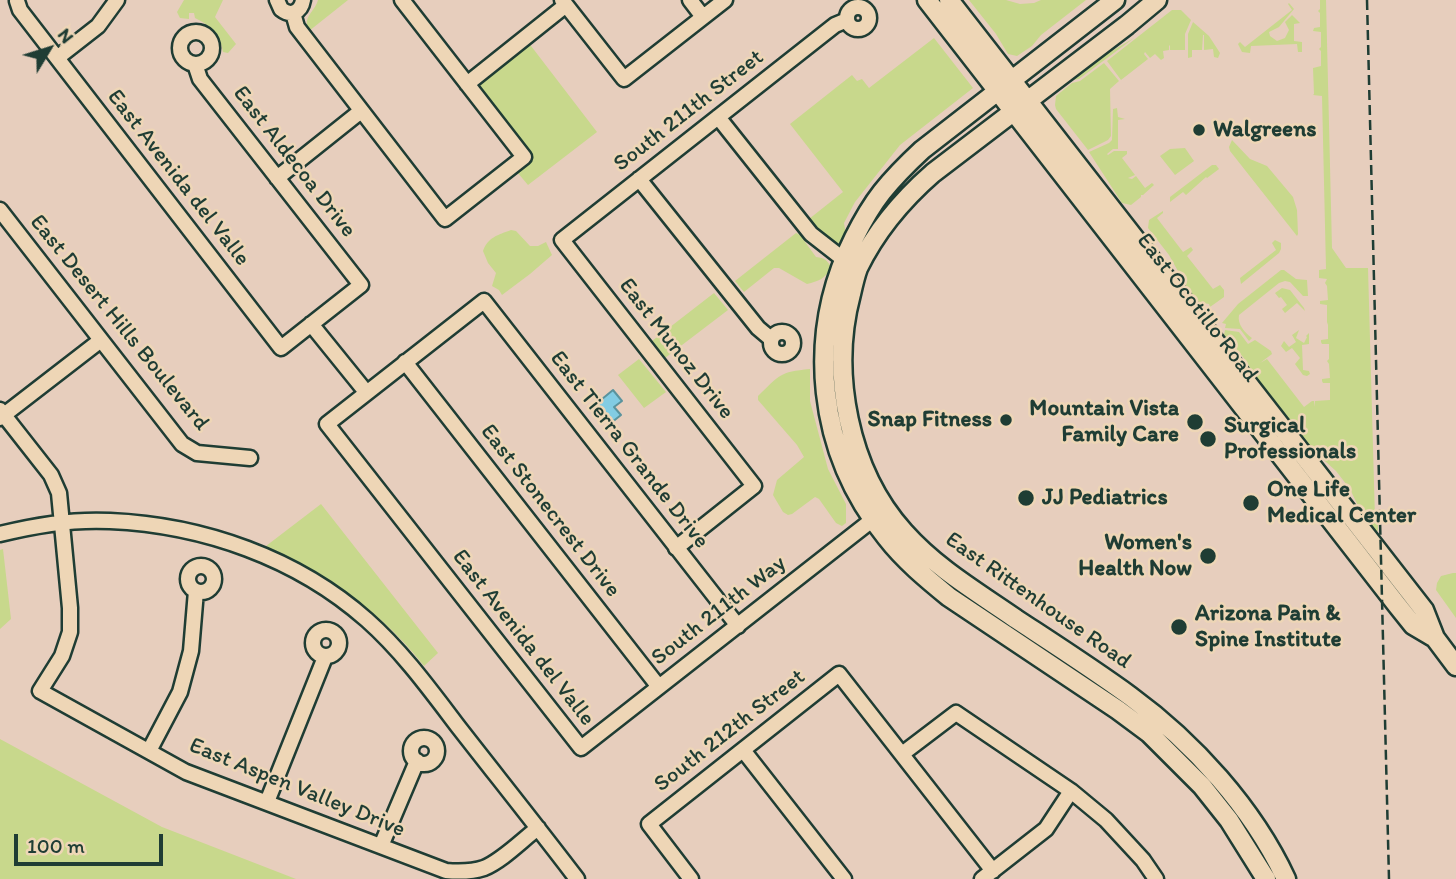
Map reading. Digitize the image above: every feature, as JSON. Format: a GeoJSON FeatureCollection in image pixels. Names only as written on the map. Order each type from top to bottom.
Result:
{"type":"FeatureCollection","features":[{"type":"Feature","properties":{"kind":"main road","name":"East Ocotillo Road"},"geometry":{"type":"LineString","coordinates":[[927,0],[1005,86],[1029,101],[1424,610],[1435,638],[1456,666]]}},
{"type":"Feature","properties":{"kind":"main road","name":"East Ocotillo Road"},"geometry":{"type":"LineString","coordinates":[[949,0],[1005,86],[1013,111],[1413,625],[1435,638]]}},
{"type":"Feature","properties":{"kind":"main road","name":"East Rittenhouse Road"},"geometry":{"type":"LineString","coordinates":[[1115,0],[922,150],[880,194],[860,226],[850,265],[842,377],[853,437],[868,474],[879,514],[896,549],[948,597],[1149,733],[1202,786],[1229,820],[1266,879]]}},
{"type":"Feature","properties":{"kind":"main road","name":"East Rittenhouse Road"},"geometry":{"type":"LineString","coordinates":[[850,265],[912,191],[1157,0]]}},
{"type":"Feature","properties":{"kind":"main road"},"geometry":{"type":"LineString","coordinates":[[1125,254],[1131,251],[1145,252]]}},
{"type":"Feature","properties":{"kind":"main road","name":"East Rittenhouse Road"},"geometry":{"type":"LineString","coordinates":[[879,514],[902,530],[936,564],[1131,696],[1168,726],[1226,785],[1258,829],[1286,879]]}},
{"type":"Feature","properties":{"kind":"street","name":"East Avenida del Valle"},"geometry":{"type":"LineString","coordinates":[[17,0],[20,10],[281,348],[311,324]]}},
{"type":"Feature","properties":{"kind":"street"},"geometry":{"type":"LineString","coordinates":[[57,58],[98,26],[117,0]]}},
{"type":"Feature","properties":{"kind":"street"},"geometry":{"type":"LineString","coordinates":[[277,0],[284,12],[293,13],[300,9],[303,0]]}},
{"type":"Feature","properties":{"kind":"street"},"geometry":{"type":"LineString","coordinates":[[293,13],[297,27],[446,219],[524,157],[402,0]]}},
{"type":"Feature","properties":{"kind":"street"},"geometry":{"type":"LineString","coordinates":[[690,0],[703,17]]}},
{"type":"Feature","properties":{"kind":"street"},"geometry":{"type":"LineString","coordinates":[[467,84],[564,3],[624,79],[725,0]]}},
{"type":"Feature","properties":{"kind":"street","name":"South 211th Street"},"geometry":{"type":"LineString","coordinates":[[562,240],[835,25],[847,20]]}},
{"type":"Feature","properties":{"kind":"street","name":"East Aldecoa Drive"},"geometry":{"type":"LineString","coordinates":[[195,64],[200,79],[361,285],[311,324]]}},
{"type":"Feature","properties":{"kind":"street"},"geometry":{"type":"LineString","coordinates":[[277,177],[361,111]]}},
{"type":"Feature","properties":{"kind":"street"},"geometry":{"type":"LineString","coordinates":[[718,117],[811,234],[850,265]]}},
{"type":"Feature","properties":{"kind":"street"},"geometry":{"type":"LineString","coordinates":[[639,179],[758,328],[771,339]]}},
{"type":"Feature","properties":{"kind":"street","name":"East Desert Hills Boulevard"},"geometry":{"type":"LineString","coordinates":[[0,210],[182,444],[197,453],[250,458]]}},
{"type":"Feature","properties":{"kind":"street","name":"East Munoz Drive"},"geometry":{"type":"LineString","coordinates":[[562,240],[754,486],[676,548]]}},
{"type":"Feature","properties":{"kind":"street","name":"East Tierra Grande Drive"},"geometry":{"type":"LineString","coordinates":[[405,362],[484,301],[737,626]]}},
{"type":"Feature","properties":{"kind":"street"},"geometry":{"type":"LineString","coordinates":[[311,324],[366,392],[405,362]]}},
{"type":"Feature","properties":{"kind":"street"},"geometry":{"type":"LineString","coordinates":[[62,523],[59,494],[51,475],[1,414],[101,340]]}},
{"type":"Feature","properties":{"kind":"street","name":"East Stonecrest Drive"},"geometry":{"type":"LineString","coordinates":[[405,362],[659,687]]}},
{"type":"Feature","properties":{"kind":"street","name":"East Avenida del Valle"},"geometry":{"type":"LineString","coordinates":[[366,392],[327,424],[581,748]]}},
{"type":"Feature","properties":{"kind":"street","name":"South 211th Way"},"geometry":{"type":"LineString","coordinates":[[581,748],[879,514]]}},
{"type":"Feature","properties":{"kind":"street"},"geometry":{"type":"LineString","coordinates":[[0,534],[62,523],[109,521],[159,526],[202,534],[278,562],[338,598],[367,620],[405,658],[578,879]]}},
{"type":"Feature","properties":{"kind":"street","name":"East Aspen Valley Drive"},"geometry":{"type":"LineString","coordinates":[[62,523],[70,632],[62,656],[40,691],[186,772],[446,871],[471,871],[494,863],[538,828]]}},
{"type":"Feature","properties":{"kind":"street"},"geometry":{"type":"LineString","coordinates":[[149,751],[180,692],[191,651],[196,591]]}},
{"type":"Feature","properties":{"kind":"street"},"geometry":{"type":"LineString","coordinates":[[267,802],[325,656]]}},
{"type":"Feature","properties":{"kind":"street","name":"South 212th Street"},"geometry":{"type":"LineString","coordinates":[[691,879],[649,824],[839,674],[902,754]]}},
{"type":"Feature","properties":{"kind":"street"},"geometry":{"type":"LineString","coordinates":[[1071,791],[1046,829],[988,875],[902,754],[956,713],[1071,791],[1106,820],[1143,860],[1156,879]]}},
{"type":"Feature","properties":{"kind":"street"},"geometry":{"type":"LineString","coordinates":[[743,750],[844,879]]}},
{"type":"Feature","properties":{"kind":"street"},"geometry":{"type":"LineString","coordinates":[[381,846],[417,761]]}},
{"type":"Feature","properties":{"kind":"green space"},"geometry":{"type":"Polygon","coordinates":[[[184,0],[223,0],[215,17],[236,44],[228,53],[223,52],[214,31],[195,18],[194,13],[189,13],[189,19],[180,18],[177,12],[184,0]]]}},
{"type":"Feature","properties":{"kind":"green space"},"geometry":{"type":"Polygon","coordinates":[[[318,0],[348,0],[309,31],[305,27],[318,0]]]}},
{"type":"Feature","properties":{"kind":"green space"},"geometry":{"type":"Polygon","coordinates":[[[969,0],[1006,0],[1020,4],[1041,0],[1086,0],[1017,56],[1008,54],[969,0]]]}},
{"type":"Feature","properties":{"kind":"green space"},"geometry":{"type":"Polygon","coordinates":[[[1320,0],[1326,0],[1332,248],[1346,268],[1368,268],[1375,519],[1378,531],[1375,531],[1360,510],[1350,489],[1336,471],[1316,453],[1224,335],[1225,330],[1239,332],[1248,344],[1255,340],[1271,351],[1272,354],[1260,363],[1267,359],[1304,407],[1312,401],[1315,407],[1315,401],[1330,400],[1330,383],[1322,381],[1330,378],[1327,361],[1329,344],[1321,342],[1328,339],[1327,305],[1320,304],[1320,301],[1328,300],[1325,283],[1327,279],[1319,278],[1319,270],[1326,269],[1322,96],[1313,95],[1313,68],[1321,66],[1321,32],[1313,31],[1314,28],[1320,27],[1320,0]]]}},
{"type":"Feature","properties":{"kind":"green space"},"geometry":{"type":"Polygon","coordinates":[[[1289,3],[1294,9],[1279,27],[1269,32],[1270,36],[1277,41],[1285,38],[1289,30],[1285,22],[1292,15],[1300,23],[1294,24],[1294,41],[1302,42],[1302,52],[1298,52],[1297,44],[1251,46],[1250,53],[1242,52],[1238,44],[1240,42],[1245,47],[1292,10],[1289,3]]]}},
{"type":"Feature","properties":{"kind":"green space"},"geometry":{"type":"Polygon","coordinates":[[[1172,10],[1181,10],[1191,20],[1185,34],[1185,50],[1170,50],[1169,45],[1169,50],[1163,51],[1164,58],[1161,60],[1155,54],[1150,58],[1145,52],[1148,59],[1121,80],[1107,61],[1172,10]]]}},
{"type":"Feature","properties":{"kind":"green space"},"geometry":{"type":"Polygon","coordinates":[[[1193,22],[1209,36],[1220,53],[1218,58],[1214,57],[1213,49],[1204,50],[1203,35],[1202,50],[1192,50],[1192,57],[1188,58],[1188,34],[1193,22]]]}},
{"type":"Feature","properties":{"kind":"green space"},"geometry":{"type":"Polygon","coordinates":[[[934,38],[973,88],[900,145],[855,202],[844,223],[846,235],[843,242],[828,240],[809,219],[843,192],[790,124],[852,75],[857,81],[862,79],[869,88],[934,38]]]}},
{"type":"Feature","properties":{"kind":"green space"},"geometry":{"type":"Polygon","coordinates":[[[1134,38],[1079,79],[1071,80],[1098,59],[1134,38]]]}},
{"type":"Feature","properties":{"kind":"green space"},"geometry":{"type":"Polygon","coordinates":[[[528,42],[597,132],[528,185],[517,172],[528,160],[526,145],[480,89],[481,80],[528,42]]]}},
{"type":"Feature","properties":{"kind":"green space"},"geometry":{"type":"Polygon","coordinates":[[[1104,63],[1119,81],[1110,89],[1111,136],[1088,150],[1056,109],[1056,96],[1104,63]]]}},
{"type":"Feature","properties":{"kind":"green space"},"geometry":{"type":"Polygon","coordinates":[[[1117,108],[1118,117],[1125,119],[1118,120],[1118,149],[1107,154],[1127,151],[1122,158],[1135,175],[1128,178],[1136,176],[1145,188],[1152,183],[1154,185],[1131,205],[1122,203],[1089,152],[1112,140],[1113,109],[1117,108]]]}},
{"type":"Feature","properties":{"kind":"green space"},"geometry":{"type":"Polygon","coordinates":[[[1232,140],[1250,159],[1267,166],[1293,197],[1297,210],[1297,236],[1230,151],[1232,140]]]}},
{"type":"Feature","properties":{"kind":"green space"},"geometry":{"type":"Polygon","coordinates":[[[1185,148],[1194,161],[1175,175],[1160,156],[1170,149],[1185,148]]]}},
{"type":"Feature","properties":{"kind":"green space"},"geometry":{"type":"Polygon","coordinates":[[[1212,165],[1219,169],[1186,195],[1183,192],[1170,202],[1170,197],[1212,165]]]}},
{"type":"Feature","properties":{"kind":"green space"},"geometry":{"type":"Polygon","coordinates":[[[1163,211],[1157,218],[1183,252],[1191,247],[1193,250],[1187,256],[1213,289],[1220,285],[1224,290],[1224,297],[1210,307],[1209,304],[1198,302],[1189,291],[1169,255],[1148,228],[1149,220],[1163,211]]]}},
{"type":"Feature","properties":{"kind":"green space"},"geometry":{"type":"Polygon","coordinates":[[[511,230],[516,231],[530,246],[546,242],[552,255],[502,295],[492,286],[496,273],[483,251],[491,240],[511,230]]]}},
{"type":"Feature","properties":{"kind":"green space"},"geometry":{"type":"Polygon","coordinates":[[[796,233],[816,257],[828,263],[831,267],[827,274],[807,284],[779,268],[774,268],[744,292],[735,281],[796,233]]]}},
{"type":"Feature","properties":{"kind":"green space"},"geometry":{"type":"Polygon","coordinates":[[[1275,240],[1281,243],[1279,253],[1241,284],[1240,278],[1276,250],[1272,243],[1275,240]]]}},
{"type":"Feature","properties":{"kind":"green space"},"geometry":{"type":"Polygon","coordinates":[[[1281,270],[1296,279],[1307,280],[1308,296],[1303,296],[1290,282],[1279,283],[1239,315],[1242,328],[1252,338],[1249,341],[1240,329],[1225,328],[1226,324],[1222,323],[1238,304],[1281,270]]]}},
{"type":"Feature","properties":{"kind":"green space"},"geometry":{"type":"Polygon","coordinates":[[[1282,288],[1290,290],[1305,311],[1297,303],[1285,313],[1282,309],[1287,305],[1275,293],[1282,288]]]}},
{"type":"Feature","properties":{"kind":"green space"},"geometry":{"type":"Polygon","coordinates":[[[714,293],[728,310],[665,358],[652,341],[714,293]]]}},
{"type":"Feature","properties":{"kind":"green space"},"geometry":{"type":"Polygon","coordinates":[[[1299,330],[1296,338],[1304,343],[1309,333],[1309,344],[1302,345],[1303,370],[1309,371],[1310,374],[1307,376],[1303,375],[1295,364],[1300,358],[1292,348],[1286,352],[1281,346],[1284,341],[1289,347],[1296,342],[1292,335],[1299,330]]]}},
{"type":"Feature","properties":{"kind":"green space"},"geometry":{"type":"Polygon","coordinates":[[[639,359],[666,392],[644,408],[618,375],[639,359]]]}},
{"type":"Feature","properties":{"kind":"green space"},"geometry":{"type":"Polygon","coordinates":[[[810,369],[810,401],[828,469],[846,504],[846,523],[842,526],[836,523],[815,497],[788,515],[783,512],[773,495],[777,480],[804,457],[758,400],[758,396],[781,376],[810,369]]]}},
{"type":"Feature","properties":{"kind":"green space"},"geometry":{"type":"Polygon","coordinates":[[[321,504],[438,653],[424,666],[372,612],[332,582],[266,546],[321,504]]]}},
{"type":"Feature","properties":{"kind":"green space"},"geometry":{"type":"Polygon","coordinates":[[[3,549],[11,619],[0,629],[0,550],[3,549]]]}},
{"type":"Feature","properties":{"kind":"green space"},"geometry":{"type":"Polygon","coordinates":[[[1456,573],[1456,618],[1436,590],[1441,576],[1456,573]]]}},
{"type":"Feature","properties":{"kind":"green space"},"geometry":{"type":"Polygon","coordinates":[[[0,739],[162,827],[296,879],[0,879],[0,739]]]}},
{"type":"Feature","properties":{"kind":"water"},"geometry":{"type":"Polygon","coordinates":[[[613,390],[622,401],[614,407],[621,415],[611,423],[596,404],[613,390]]]}},
{"type":"Feature","properties":{"kind":"railway"},"geometry":{"type":"LineString","coordinates":[[1367,0],[1389,879]]}},
{"type":"Feature","properties":{"kind":"place","name":"Walgreens"},"geometry":{"type":"Point","coordinates":[1199,130]}},
{"type":"Feature","properties":{"kind":"place","name":"Snap Fitness"},"geometry":{"type":"Point","coordinates":[1006,420]}},
{"type":"Feature","properties":{"kind":"place","name":"Mountain Vista Family Care"},"geometry":{"type":"Point","coordinates":[1195,422]}},
{"type":"Feature","properties":{"kind":"place","name":"Surgical Professionals"},"geometry":{"type":"Point","coordinates":[1208,439]}},
{"type":"Feature","properties":{"kind":"place","name":"JJ Pediatrics"},"geometry":{"type":"Point","coordinates":[1026,498]}},
{"type":"Feature","properties":{"kind":"place","name":"One Life Medical Center"},"geometry":{"type":"Point","coordinates":[1251,503]}},
{"type":"Feature","properties":{"kind":"place","name":"Women's Health Now"},"geometry":{"type":"Point","coordinates":[1208,556]}},
{"type":"Feature","properties":{"kind":"place","name":"Arizona Pain & Spine Institute"},"geometry":{"type":"Point","coordinates":[1179,627]}}]}
